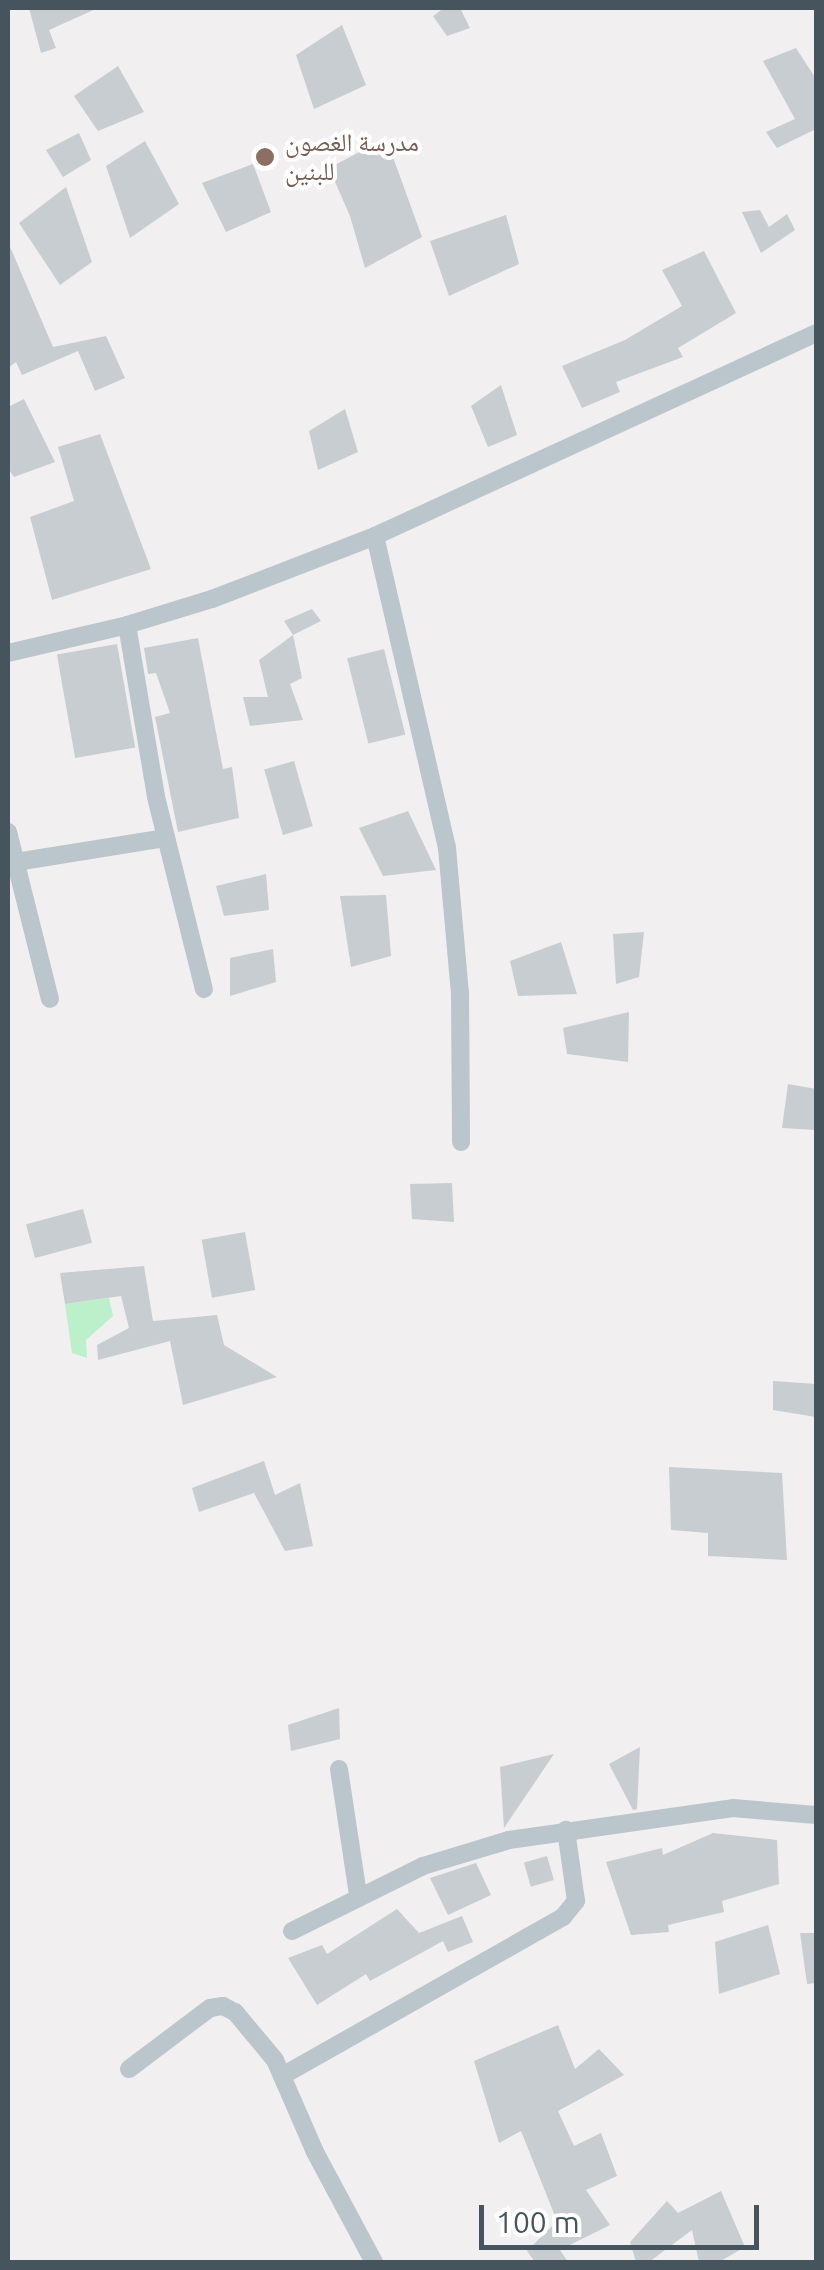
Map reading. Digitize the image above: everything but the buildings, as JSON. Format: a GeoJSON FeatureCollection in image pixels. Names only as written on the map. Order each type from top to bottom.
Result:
{"type":"FeatureCollection","features":[{"type":"Feature","properties":{"kind":"street"},"geometry":{"type":"LineString","coordinates":[[8,652],[127,625],[212,599],[375,536],[816,332]]}},
{"type":"Feature","properties":{"kind":"street"},"geometry":{"type":"LineString","coordinates":[[375,536],[446,848],[460,992],[461,1142]]}},
{"type":"Feature","properties":{"kind":"street"},"geometry":{"type":"LineString","coordinates":[[127,625],[166,838],[204,989]]}},
{"type":"Feature","properties":{"kind":"street"},"geometry":{"type":"LineString","coordinates":[[8,832],[50,999]]}},
{"type":"Feature","properties":{"kind":"street"},"geometry":{"type":"LineString","coordinates":[[16,862],[166,838]]}},
{"type":"Feature","properties":{"kind":"street"},"geometry":{"type":"LineString","coordinates":[[338,1769],[358,1895]]}},
{"type":"Feature","properties":{"kind":"street"},"geometry":{"type":"LineString","coordinates":[[292,1931],[422,1866],[476,1848],[566,1830],[732,1808],[816,1815]]}},
{"type":"Feature","properties":{"kind":"street"},"geometry":{"type":"LineString","coordinates":[[282,2076],[563,1917],[576,1901],[566,1830]]}},
{"type":"Feature","properties":{"kind":"street"},"geometry":{"type":"LineString","coordinates":[[128,2069],[210,2008],[224,2006],[235,2012],[282,2076],[314,2152],[374,2262]]}},
{"type":"Feature","properties":{"kind":"green space"},"geometry":{"type":"Polygon","coordinates":[[[109,1298],[113,1316],[86,1340],[87,1358],[72,1353],[65,1304],[109,1298]]]}},
{"type":"Feature","properties":{"kind":"place","name":"مدرسة الغصون للبنين"},"geometry":{"type":"Point","coordinates":[265,157]}}]}
